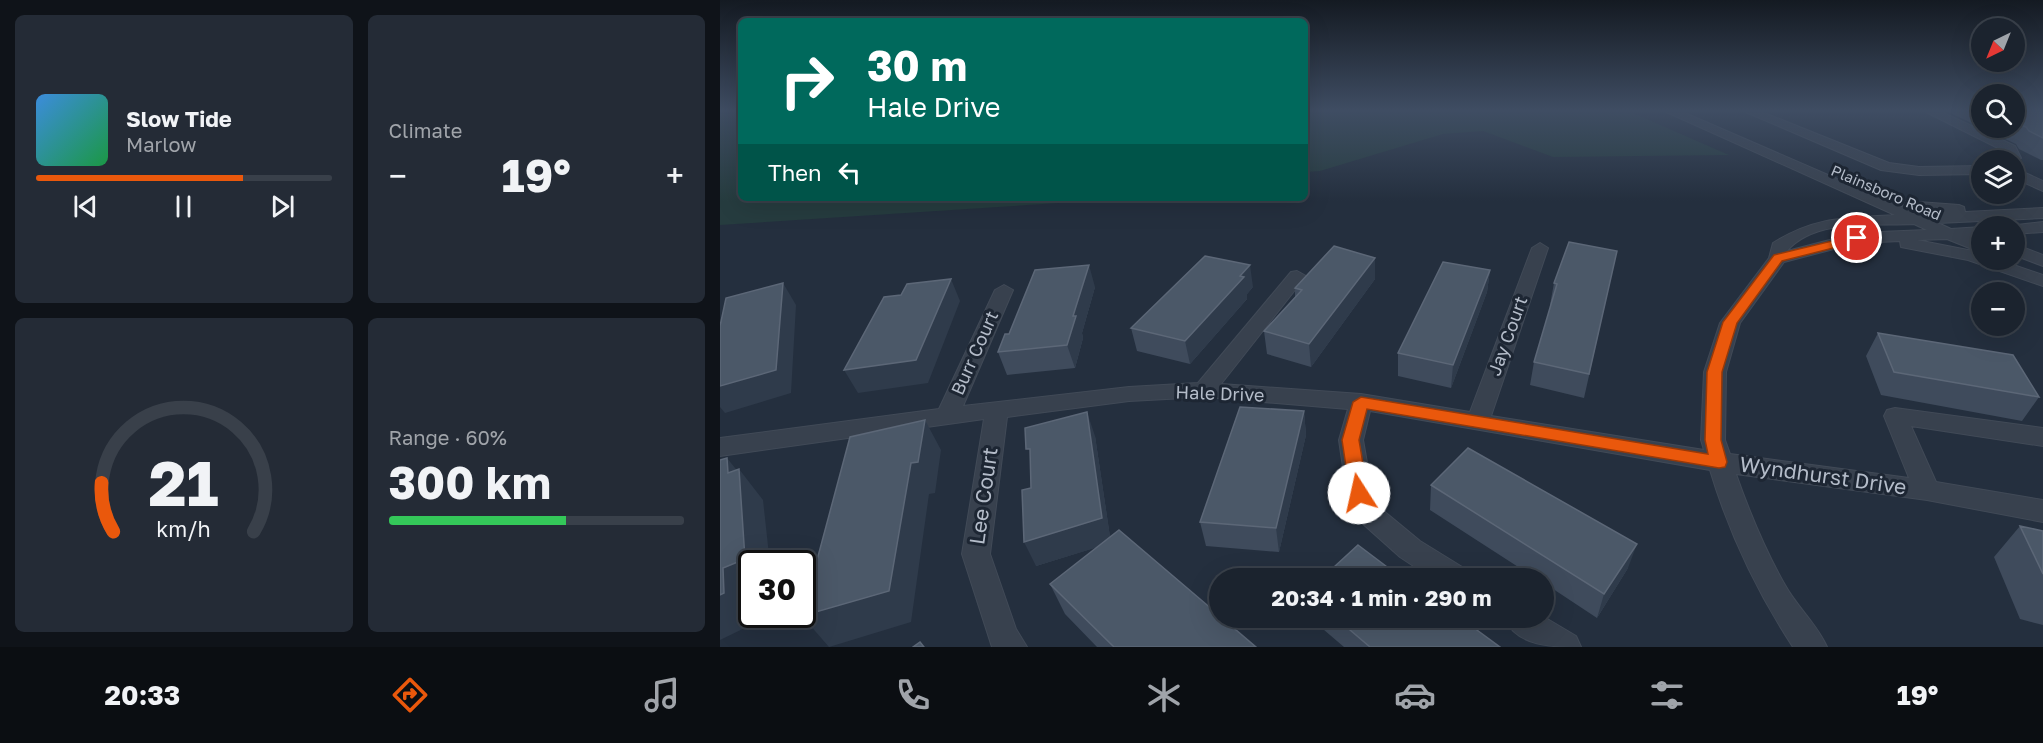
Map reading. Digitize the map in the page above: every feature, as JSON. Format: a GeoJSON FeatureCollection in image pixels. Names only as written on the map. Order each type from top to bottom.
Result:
{"type":"FeatureCollection","features":[{"type":"Feature","properties":{"kind":"street","name":"Plainsboro Road"},"geometry":{"type":"LineString","coordinates":[[1737,140],[1921,220],[1947,226]]}},
{"type":"Feature","properties":{"kind":"street","name":"Plainsboro Road"},"geometry":{"type":"LineString","coordinates":[[1761,140],[1910,204],[1971,241]]}},
{"type":"Feature","properties":{"kind":"street"},"geometry":{"type":"LineString","coordinates":[[1822,140],[1886,166],[1919,171],[1971,170]]}},
{"type":"Feature","properties":{"kind":"street"},"geometry":{"type":"LineString","coordinates":[[1991,140],[2010,150]]}},
{"type":"Feature","properties":{"kind":"street"},"geometry":{"type":"LineString","coordinates":[[2025,177],[2043,186]]}},
{"type":"Feature","properties":{"kind":"street"},"geometry":{"type":"LineString","coordinates":[[1833,182],[1868,207],[1865,216],[1855,230],[1972,256],[2043,281]]}},
{"type":"Feature","properties":{"kind":"street"},"geometry":{"type":"LineString","coordinates":[[2025,190],[2043,199]]}},
{"type":"Feature","properties":{"kind":"street"},"geometry":{"type":"LineString","coordinates":[[1910,204],[1977,216]]}},
{"type":"Feature","properties":{"kind":"street"},"geometry":{"type":"LineString","coordinates":[[2025,218],[2043,213]]}},
{"type":"Feature","properties":{"kind":"street","name":"Wyndhurst Drive"},"geometry":{"type":"LineString","coordinates":[[1811,647],[1774,595],[1736,508],[1719,462],[1713,440],[1715,372],[1730,322],[1778,258],[1855,230],[1921,220]]}},
{"type":"Feature","properties":{"kind":"street"},"geometry":{"type":"LineString","coordinates":[[1947,226],[1971,224]]}},
{"type":"Feature","properties":{"kind":"street"},"geometry":{"type":"LineString","coordinates":[[2025,224],[2043,227]]}},
{"type":"Feature","properties":{"kind":"street","name":"Wyndhurst Drive"},"geometry":{"type":"LineString","coordinates":[[1855,230],[1947,226],[1971,231]]}},
{"type":"Feature","properties":{"kind":"street","name":"Jay Court"},"geometry":{"type":"LineString","coordinates":[[1477,423],[1540,249]]}},
{"type":"Feature","properties":{"kind":"street"},"geometry":{"type":"LineString","coordinates":[[2025,254],[2043,261]]}},
{"type":"Feature","properties":{"kind":"street"},"geometry":{"type":"LineString","coordinates":[[2025,268],[2043,276]]}},
{"type":"Feature","properties":{"kind":"street"},"geometry":{"type":"LineString","coordinates":[[1204,390],[1297,276]]}},
{"type":"Feature","properties":{"kind":"street","name":"Burr Court"},"geometry":{"type":"LineString","coordinates":[[947,416],[1004,290]]}},
{"type":"Feature","properties":{"kind":"street","name":"Hale Drive"},"geometry":{"type":"LineString","coordinates":[[720,447],[1129,394],[1204,390],[1361,402],[1719,462]]}},
{"type":"Feature","properties":{"kind":"street"},"geometry":{"type":"LineString","coordinates":[[1361,402],[1351,440],[1362,508],[1410,549],[1440,568]]}},
{"type":"Feature","properties":{"kind":"street","name":"Lee Court"},"geometry":{"type":"LineString","coordinates":[[997,410],[976,555],[1003,638],[1011,647]]}},
{"type":"Feature","properties":{"kind":"street","name":"Wyndhurst Drive"},"geometry":{"type":"LineString","coordinates":[[1927,490],[1895,416],[2043,437]]}},
{"type":"Feature","properties":{"kind":"street","name":"Wyndhurst Drive"},"geometry":{"type":"LineString","coordinates":[[1719,462],[1927,490],[2043,511]]}},
{"type":"Feature","properties":{"kind":"street"},"geometry":{"type":"LineString","coordinates":[[1535,628],[1564,647]]}},
{"type":"Feature","properties":{"kind":"green space"},"geometry":{"type":"Polygon","coordinates":[[[720,140],[738,140],[738,201],[1090,201],[720,225],[720,140]]]}},
{"type":"Feature","properties":{"kind":"green space"},"geometry":{"type":"Polygon","coordinates":[[[1308,140],[1422,140],[1320,171],[1308,172],[1308,140]]]}},
{"type":"Feature","properties":{"kind":"green space"},"geometry":{"type":"Polygon","coordinates":[[[1508,140],[1695,140],[1729,155],[1553,157],[1508,140]]]}},
{"type":"Feature","properties":{"kind":"building"},"geometry":{"type":"Polygon","coordinates":[[[1569,242],[1617,251],[1589,374],[1534,362],[1557,284],[1554,283],[1569,242]]]}},
{"type":"Feature","properties":{"kind":"building"},"geometry":{"type":"Polygon","coordinates":[[[1334,246],[1375,258],[1309,344],[1264,331],[1302,290],[1295,288],[1334,246]]]}},
{"type":"Feature","properties":{"kind":"building"},"geometry":{"type":"Polygon","coordinates":[[[1205,256],[1250,265],[1240,276],[1244,277],[1185,341],[1131,328],[1205,256]]]}},
{"type":"Feature","properties":{"kind":"building"},"geometry":{"type":"Polygon","coordinates":[[[1443,262],[1490,270],[1453,365],[1398,353],[1443,262]]]}},
{"type":"Feature","properties":{"kind":"building"},"geometry":{"type":"Polygon","coordinates":[[[1089,265],[1073,316],[1076,316],[1067,345],[998,352],[1005,334],[1009,334],[1035,270],[1089,265]]]}},
{"type":"Feature","properties":{"kind":"building"},"geometry":{"type":"Polygon","coordinates":[[[951,279],[916,360],[844,370],[884,297],[901,295],[907,284],[951,279]]]}},
{"type":"Feature","properties":{"kind":"building"},"geometry":{"type":"Polygon","coordinates":[[[783,283],[776,370],[720,386],[720,326],[726,298],[783,283]]]}},
{"type":"Feature","properties":{"kind":"building"},"geometry":{"type":"Polygon","coordinates":[[[1878,333],[2013,355],[2039,397],[1894,372],[1878,333]]]}},
{"type":"Feature","properties":{"kind":"building"},"geometry":{"type":"Polygon","coordinates":[[[1240,407],[1304,411],[1276,528],[1200,522],[1240,407]]]}},
{"type":"Feature","properties":{"kind":"building"},"geometry":{"type":"Polygon","coordinates":[[[1087,412],[1102,518],[1024,542],[1022,490],[1031,488],[1030,449],[1026,449],[1025,428],[1087,412]]]}},
{"type":"Feature","properties":{"kind":"building"},"geometry":{"type":"Polygon","coordinates":[[[925,420],[918,462],[911,463],[889,591],[816,612],[816,564],[850,437],[925,420]]]}},
{"type":"Feature","properties":{"kind":"building"},"geometry":{"type":"Polygon","coordinates":[[[1468,448],[1637,544],[1604,594],[1431,485],[1468,448]]]}},
{"type":"Feature","properties":{"kind":"building"},"geometry":{"type":"Polygon","coordinates":[[[727,458],[728,473],[739,469],[744,550],[738,550],[738,562],[723,568],[724,593],[720,595],[720,460],[727,458]]]}},
{"type":"Feature","properties":{"kind":"building"},"geometry":{"type":"Polygon","coordinates":[[[2020,526],[2043,531],[2043,574],[2020,526]]]}},
{"type":"Feature","properties":{"kind":"building"},"geometry":{"type":"Polygon","coordinates":[[[1119,530],[1209,607],[1209,628],[1234,628],[1256,647],[1114,647],[1050,584],[1119,530]]]}},
{"type":"Feature","properties":{"kind":"building"},"geometry":{"type":"Polygon","coordinates":[[[1358,545],[1388,568],[1333,568],[1358,545]]]}},
{"type":"Feature","properties":{"kind":"building"},"geometry":{"type":"Polygon","coordinates":[[[1348,628],[1474,628],[1500,647],[1370,647],[1348,628]]]}},
{"type":"Feature","properties":{"kind":"building"},"geometry":{"type":"Polygon","coordinates":[[[920,642],[924,647],[913,647],[920,642]]]}},
{"type":"Feature","properties":{"kind":"route"},"geometry":{"type":"LineString","coordinates":[[1359,493],[1351,440],[1361,402],[1719,462],[1713,440],[1715,372],[1730,322],[1778,258],[1857,238]]}}]}
